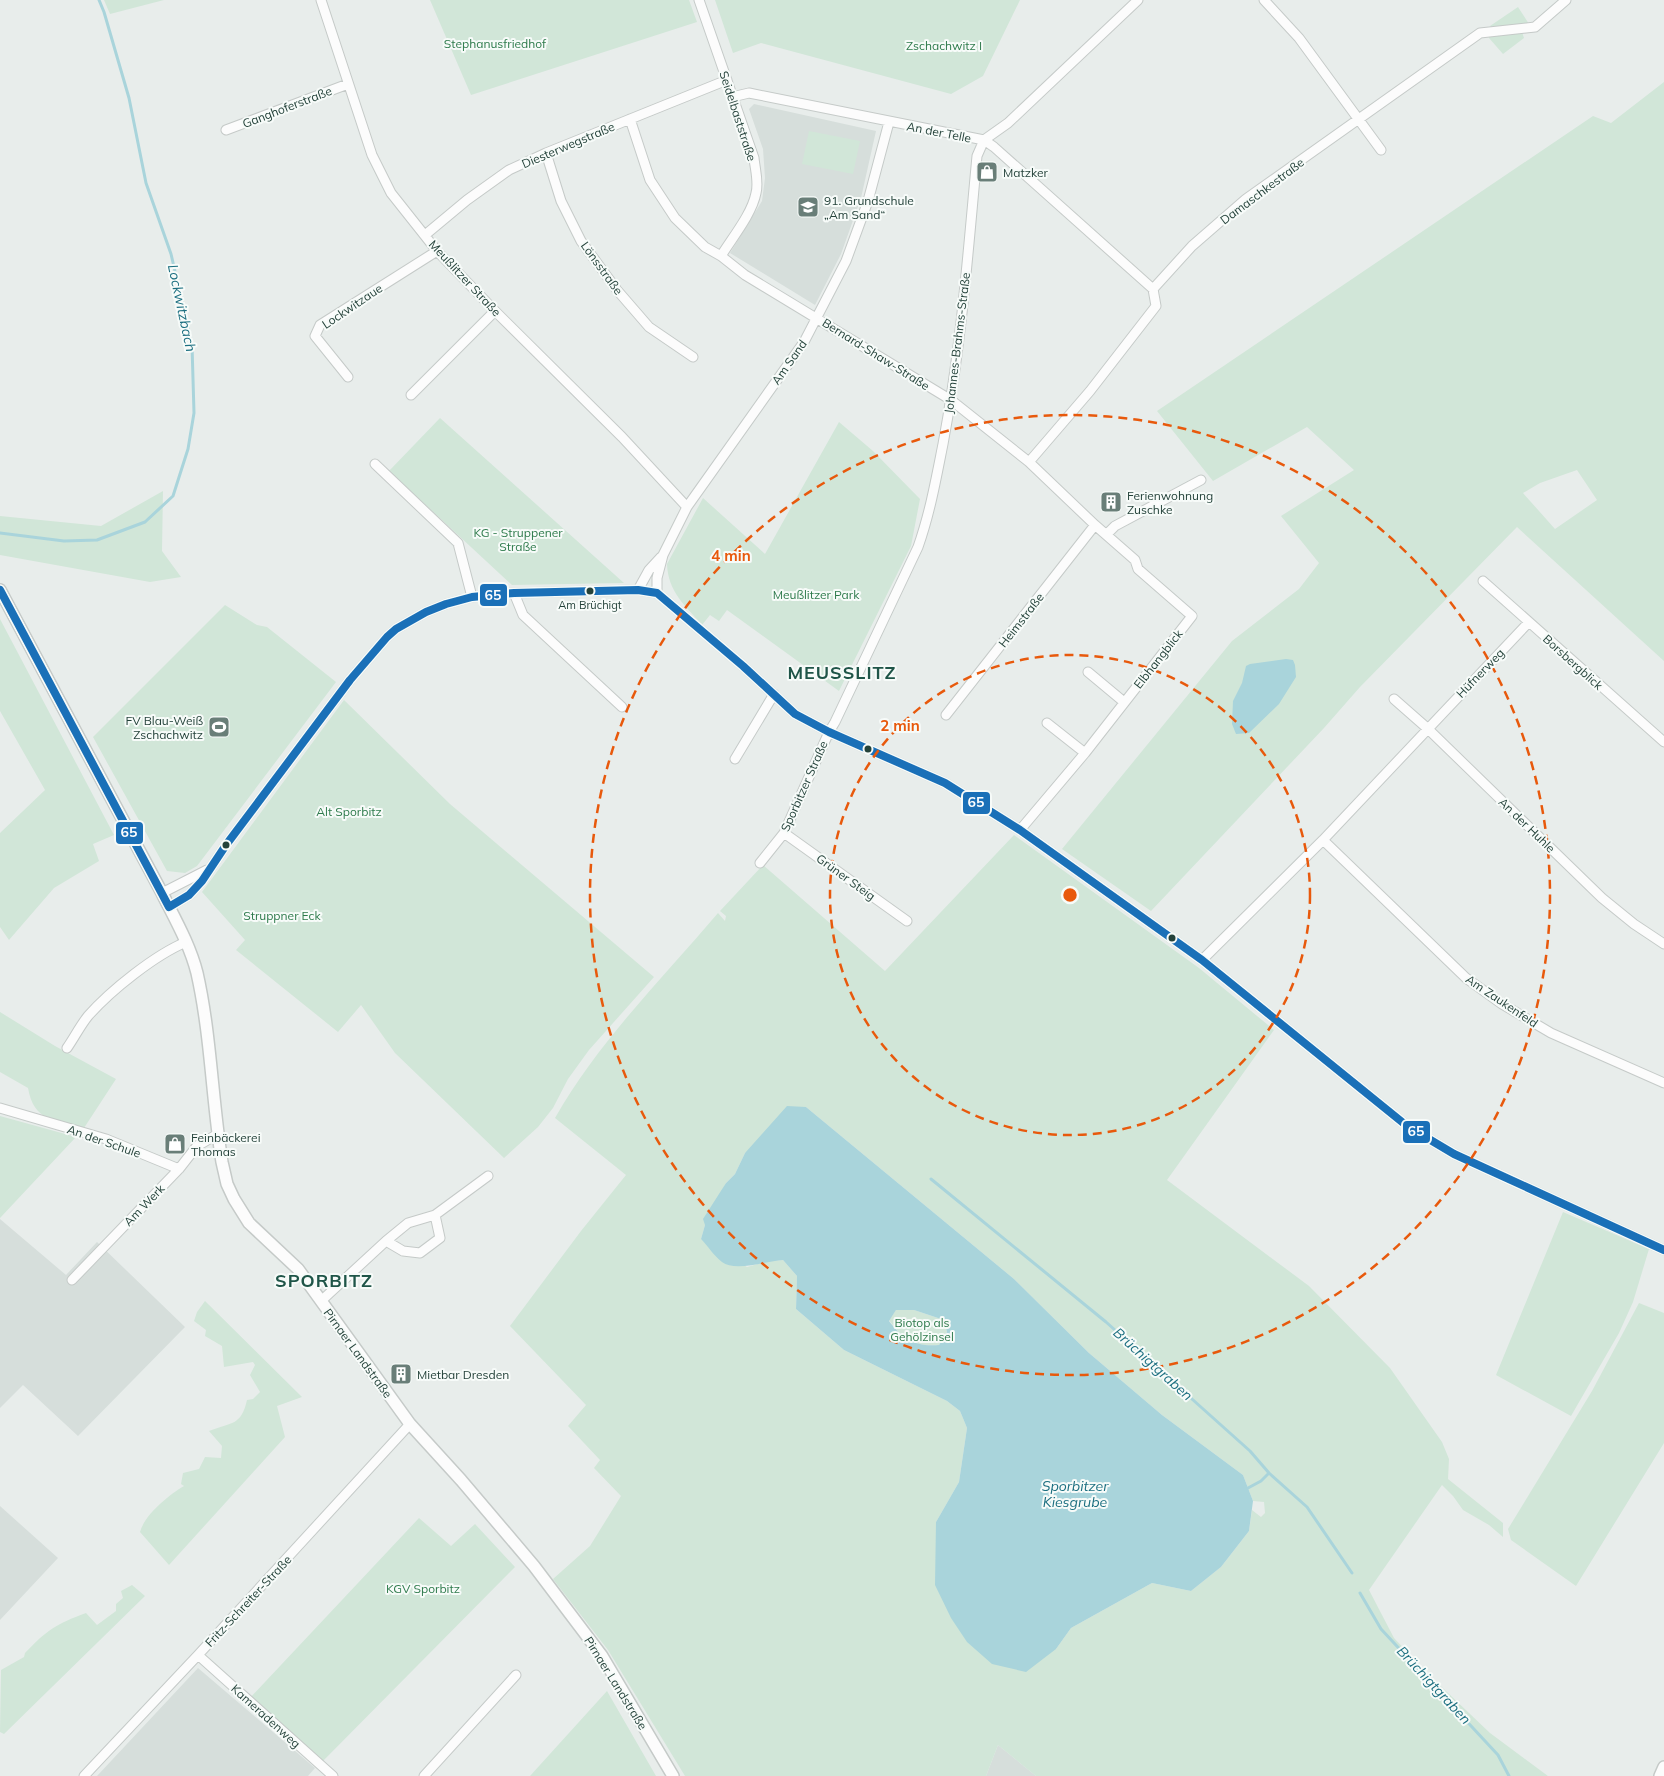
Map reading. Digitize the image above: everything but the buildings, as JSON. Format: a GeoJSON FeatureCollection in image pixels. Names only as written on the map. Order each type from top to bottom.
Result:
{"type":"FeatureCollection","features":[{"type":"Feature","properties":{"kind":"street","name":"Meußlitzer Straße"},"geometry":{"type":"LineString","coordinates":[[321,0],[363,130],[376,163],[392,193],[437,251],[622,437],[687,507]]}},
{"type":"Feature","properties":{"kind":"street","name":"Seidelbaststraße"},"geometry":{"type":"LineString","coordinates":[[699,0],[754,158],[757,178],[756,193],[748,213],[721,256]]}},
{"type":"Feature","properties":{"kind":"street"},"geometry":{"type":"LineString","coordinates":[[984,140],[1008,123],[1138,0]]}},
{"type":"Feature","properties":{"kind":"street"},"geometry":{"type":"LineString","coordinates":[[1264,0],[1299,38],[1381,150]]}},
{"type":"Feature","properties":{"kind":"street","name":"Damaschkestraße"},"geometry":{"type":"LineString","coordinates":[[1153,289],[1192,246],[1246,200],[1480,33],[1535,27],[1566,0]]}},
{"type":"Feature","properties":{"kind":"street","name":"Diesterwegstraße"},"geometry":{"type":"LineString","coordinates":[[425,235],[467,200],[509,170],[546,153],[726,80]]}},
{"type":"Feature","properties":{"kind":"street","name":"Ganghoferstraße"},"geometry":{"type":"LineString","coordinates":[[226,130],[348,84]]}},
{"type":"Feature","properties":{"kind":"street","name":"An der Telle"},"geometry":{"type":"LineString","coordinates":[[732,97],[749,93],[984,140],[1153,289]]}},
{"type":"Feature","properties":{"kind":"street","name":"Bernard-Shaw-Straße"},"geometry":{"type":"LineString","coordinates":[[630,119],[650,180],[675,218],[705,247],[721,256],[745,275],[951,400],[1029,462],[1135,560],[1138,569],[1192,616]]}},
{"type":"Feature","properties":{"kind":"street","name":"Am Sand"},"geometry":{"type":"LineString","coordinates":[[657,593],[657,578],[663,555],[687,507],[804,342],[846,261],[868,202],[888,122]]}},
{"type":"Feature","properties":{"kind":"street","name":"Johannes-Brahms-Straße"},"geometry":{"type":"LineString","coordinates":[[829,732],[918,547],[932,503],[951,400],[977,156],[984,140]]}},
{"type":"Feature","properties":{"kind":"street","name":"Lönsstraße"},"geometry":{"type":"LineString","coordinates":[[546,153],[561,201],[581,241],[617,290],[649,327],[693,356]]}},
{"type":"Feature","properties":{"kind":"street","name":"Lockwitzaue"},"geometry":{"type":"LineString","coordinates":[[348,377],[314,336],[320,325],[437,251]]}},
{"type":"Feature","properties":{"kind":"street"},"geometry":{"type":"LineString","coordinates":[[1029,462],[1090,391],[1156,306],[1153,289]]}},
{"type":"Feature","properties":{"kind":"street"},"geometry":{"type":"LineString","coordinates":[[411,394],[495,311]]}},
{"type":"Feature","properties":{"kind":"street"},"geometry":{"type":"LineString","coordinates":[[375,464],[458,543],[472,597]]}},
{"type":"Feature","properties":{"kind":"street"},"geometry":{"type":"LineString","coordinates":[[1107,534],[1115,526],[1201,480]]}},
{"type":"Feature","properties":{"kind":"street","name":"Heimstraße"},"geometry":{"type":"LineString","coordinates":[[946,716],[1096,525]]}},
{"type":"Feature","properties":{"kind":"street","name":"Am Sand"},"geometry":{"type":"LineString","coordinates":[[638,590],[649,570],[663,555]]}},
{"type":"Feature","properties":{"kind":"street","name":"Borsbergblick"},"geometry":{"type":"LineString","coordinates":[[1483,581],[1664,742]]}},
{"type":"Feature","properties":{"kind":"street"},"geometry":{"type":"LineString","coordinates":[[169,907],[189,895],[202,881],[350,680],[387,637],[396,630],[426,612],[472,597],[514,593],[638,590],[657,593],[795,714],[829,732],[945,783],[1020,830],[1202,960],[1407,1126],[1434,1144],[1664,1250]]}},
{"type":"Feature","properties":{"kind":"street"},"geometry":{"type":"LineString","coordinates":[[514,593],[522,615],[622,707]]}},
{"type":"Feature","properties":{"kind":"street","name":"Pirnaer Landstraße"},"geometry":{"type":"LineString","coordinates":[[2,598],[162,893],[186,942],[196,972],[204,1010],[222,1162],[234,1199],[249,1223],[298,1269],[410,1424],[461,1480],[534,1566],[602,1656],[673,1776]]}},
{"type":"Feature","properties":{"kind":"street","name":"Elbhangblick"},"geometry":{"type":"LineString","coordinates":[[1020,830],[1085,753],[1192,616]]}},
{"type":"Feature","properties":{"kind":"street","name":"Hüfnerweg"},"geometry":{"type":"LineString","coordinates":[[1202,960],[1322,840],[1529,622]]}},
{"type":"Feature","properties":{"kind":"street"},"geometry":{"type":"LineString","coordinates":[[1088,672],[1124,702]]}},
{"type":"Feature","properties":{"kind":"street"},"geometry":{"type":"LineString","coordinates":[[735,759],[774,694]]}},
{"type":"Feature","properties":{"kind":"street","name":"An der Huhle"},"geometry":{"type":"LineString","coordinates":[[1394,700],[1427,728],[1602,898],[1634,924],[1664,944]]}},
{"type":"Feature","properties":{"kind":"street"},"geometry":{"type":"LineString","coordinates":[[1047,724],[1085,753]]}},
{"type":"Feature","properties":{"kind":"street","name":"Sporbitzer Straße"},"geometry":{"type":"LineString","coordinates":[[760,863],[784,833],[829,732]]}},
{"type":"Feature","properties":{"kind":"street","name":"Grüner Steig"},"geometry":{"type":"LineString","coordinates":[[784,833],[907,921]]}},
{"type":"Feature","properties":{"kind":"street","name":"Am Zaukenfeld"},"geometry":{"type":"LineString","coordinates":[[1322,840],[1466,978],[1502,1004],[1551,1033],[1664,1083]]}},
{"type":"Feature","properties":{"kind":"street"},"geometry":{"type":"LineString","coordinates":[[162,893],[210,868]]}},
{"type":"Feature","properties":{"kind":"street"},"geometry":{"type":"LineString","coordinates":[[67,1048],[88,1016],[124,982],[173,948],[186,942]]}},
{"type":"Feature","properties":{"kind":"street","name":"An der Schule"},"geometry":{"type":"LineString","coordinates":[[0,1108],[106,1139],[179,1169]]}},
{"type":"Feature","properties":{"kind":"street","name":"Am Werk"},"geometry":{"type":"LineString","coordinates":[[72,1280],[179,1169],[197,1146],[218,1134]]}},
{"type":"Feature","properties":{"kind":"street"},"geometry":{"type":"LineString","coordinates":[[321,1301],[408,1223],[435,1215],[488,1176]]}},
{"type":"Feature","properties":{"kind":"street"},"geometry":{"type":"LineString","coordinates":[[386,1241],[403,1252],[420,1253],[440,1238],[435,1215]]}},
{"type":"Feature","properties":{"kind":"street","name":"Fritz-Schreiter-Straße"},"geometry":{"type":"LineString","coordinates":[[84,1776],[410,1424]]}},
{"type":"Feature","properties":{"kind":"street","name":"Kameradenweg"},"geometry":{"type":"LineString","coordinates":[[198,1655],[333,1776]]}},
{"type":"Feature","properties":{"kind":"street"},"geometry":{"type":"LineString","coordinates":[[424,1776],[516,1675]]}},
{"type":"Feature","properties":{"kind":"street"},"geometry":{"type":"LineString","coordinates":[[1660,1776],[1664,1767]]}},
{"type":"Feature","properties":{"kind":"shaded area","name":"91. Grundschule „Am Sand“"},"geometry":{"type":"Polygon","coordinates":[[[754,104],[876,131],[861,198],[841,254],[815,305],[730,253],[762,201],[765,178],[763,149],[749,109],[754,104]]]}},
{"type":"Feature","properties":{"kind":"shaded area"},"geometry":{"type":"Polygon","coordinates":[[[0,1219],[66,1275],[97,1242],[185,1327],[78,1436],[23,1385],[0,1408],[0,1219]]]}},
{"type":"Feature","properties":{"kind":"shaded area"},"geometry":{"type":"Polygon","coordinates":[[[0,1506],[58,1558],[0,1620],[0,1506]]]}},
{"type":"Feature","properties":{"kind":"shaded area"},"geometry":{"type":"Polygon","coordinates":[[[198,1668],[315,1768],[308,1776],[97,1776],[198,1668]]]}},
{"type":"Feature","properties":{"kind":"shaded area"},"geometry":{"type":"Polygon","coordinates":[[[998,1745],[1036,1776],[986,1776],[998,1745]]]}},
{"type":"Feature","properties":{"kind":"green space"},"geometry":{"type":"Polygon","coordinates":[[[104,0],[164,0],[110,14],[104,0]]]}},
{"type":"Feature","properties":{"kind":"green space","name":"Stephanusfriedhof"},"geometry":{"type":"Polygon","coordinates":[[[430,0],[689,0],[697,22],[471,95],[430,0]]]}},
{"type":"Feature","properties":{"kind":"green space","name":"Zschachwitz I"},"geometry":{"type":"Polygon","coordinates":[[[715,0],[1020,0],[983,76],[951,94],[761,43],[733,53],[715,0]]]}},
{"type":"Feature","properties":{"kind":"green space"},"geometry":{"type":"Polygon","coordinates":[[[1518,7],[1529,24],[1492,28],[1490,26],[1518,7]]]}},
{"type":"Feature","properties":{"kind":"green space"},"geometry":{"type":"Polygon","coordinates":[[[1522,32],[1524,38],[1503,54],[1489,38],[1489,36],[1522,32]]]}},
{"type":"Feature","properties":{"kind":"green space"},"geometry":{"type":"Polygon","coordinates":[[[1664,82],[1664,661],[1517,527],[1360,687],[1324,728],[1151,911],[1062,849],[1232,641],[1299,589],[1319,563],[1281,516],[1354,470],[1307,427],[1213,481],[1157,411],[1593,116],[1611,123],[1664,82]],[[1577,470],[1540,483],[1523,493],[1555,529],[1597,500],[1577,470]]]}},
{"type":"Feature","properties":{"kind":"green space"},"geometry":{"type":"Polygon","coordinates":[[[809,131],[860,141],[853,174],[802,164],[809,131]]]}},
{"type":"Feature","properties":{"kind":"green space","name":"KG - Struppener Straße"},"geometry":{"type":"Polygon","coordinates":[[[440,418],[624,583],[512,585],[389,471],[440,418]]]}},
{"type":"Feature","properties":{"kind":"green space","name":"Meußlitzer Park"},"geometry":{"type":"Polygon","coordinates":[[[839,422],[873,451],[920,499],[911,546],[839,691],[727,610],[719,621],[710,615],[702,625],[678,598],[668,574],[667,564],[703,498],[765,554],[839,422]]]}},
{"type":"Feature","properties":{"kind":"green space"},"geometry":{"type":"Polygon","coordinates":[[[163,491],[162,551],[181,577],[150,582],[0,555],[0,516],[101,526],[163,491]]]}},
{"type":"Feature","properties":{"kind":"green space"},"geometry":{"type":"Polygon","coordinates":[[[225,605],[257,625],[267,627],[336,682],[197,866],[185,873],[167,871],[93,737],[225,605]]]}},
{"type":"Feature","properties":{"kind":"green space"},"geometry":{"type":"Polygon","coordinates":[[[0,619],[114,835],[93,844],[99,861],[54,888],[9,940],[0,927],[0,833],[45,790],[0,711],[0,619]]]}},
{"type":"Feature","properties":{"kind":"green space"},"geometry":{"type":"Polygon","coordinates":[[[344,700],[450,804],[654,977],[589,1050],[568,1079],[553,1108],[538,1127],[504,1158],[395,1053],[361,1005],[338,1032],[236,950],[245,940],[202,892],[344,700]]]}},
{"type":"Feature","properties":{"kind":"green space"},"geometry":{"type":"Polygon","coordinates":[[[1014,835],[1199,968],[1274,1030],[1167,1180],[1309,1286],[1390,1368],[1442,1442],[1449,1459],[1448,1479],[1503,1523],[1503,1537],[1489,1525],[1463,1510],[1442,1485],[1369,1590],[1394,1638],[1428,1674],[1490,1733],[1548,1776],[1036,1776],[998,1745],[986,1776],[685,1776],[608,1650],[553,1579],[590,1546],[621,1496],[594,1468],[600,1460],[568,1426],[586,1405],[510,1326],[581,1231],[626,1175],[555,1118],[572,1090],[611,1037],[718,913],[725,921],[726,916],[720,911],[763,865],[885,971],[1014,835]],[[806,1107],[745,1153],[735,1174],[726,1183],[705,1225],[701,1239],[747,1267],[769,1261],[783,1260],[797,1276],[796,1309],[844,1350],[947,1401],[960,1411],[967,1428],[959,1482],[936,1522],[1056,1649],[1071,1628],[1152,1583],[1191,1591],[1221,1567],[1249,1531],[1252,1510],[1261,1517],[1265,1513],[1264,1502],[1253,1501],[1243,1475],[1162,1415],[1089,1353],[1014,1279],[806,1107]]]}},
{"type":"Feature","properties":{"kind":"green space"},"geometry":{"type":"Polygon","coordinates":[[[0,1012],[55,1046],[116,1079],[84,1128],[47,1118],[35,1107],[28,1088],[0,1072],[0,1012]]]}},
{"type":"Feature","properties":{"kind":"green space"},"geometry":{"type":"Polygon","coordinates":[[[0,1116],[76,1137],[0,1218],[0,1116]]]}},
{"type":"Feature","properties":{"kind":"green space"},"geometry":{"type":"Polygon","coordinates":[[[1563,1212],[1649,1249],[1633,1302],[1619,1333],[1571,1416],[1496,1375],[1563,1212]]]}},
{"type":"Feature","properties":{"kind":"green space"},"geometry":{"type":"Polygon","coordinates":[[[205,1301],[302,1397],[277,1406],[285,1437],[169,1565],[140,1532],[143,1525],[158,1506],[184,1486],[181,1484],[183,1473],[199,1469],[205,1457],[221,1458],[222,1446],[209,1431],[230,1424],[238,1419],[242,1415],[247,1400],[253,1399],[260,1392],[250,1375],[255,1365],[253,1362],[224,1367],[222,1346],[205,1336],[206,1330],[194,1321],[197,1312],[205,1301]]]}},
{"type":"Feature","properties":{"kind":"green space"},"geometry":{"type":"Polygon","coordinates":[[[1639,1303],[1664,1313],[1664,1443],[1576,1586],[1511,1540],[1508,1529],[1592,1391],[1639,1303]]]}},
{"type":"Feature","properties":{"kind":"green space","name":"Biotop als Gehölzinsel"},"geometry":{"type":"Polygon","coordinates":[[[896,1310],[914,1310],[944,1320],[947,1332],[939,1345],[922,1345],[910,1341],[899,1333],[889,1320],[896,1310]]]}},
{"type":"Feature","properties":{"kind":"green space","name":"KGV Sporbitz"},"geometry":{"type":"Polygon","coordinates":[[[419,1518],[451,1546],[475,1524],[515,1567],[321,1763],[250,1698],[419,1518]]]}},
{"type":"Feature","properties":{"kind":"green space"},"geometry":{"type":"Polygon","coordinates":[[[132,1585],[145,1596],[4,1734],[0,1732],[1,1670],[24,1657],[25,1653],[52,1628],[86,1613],[97,1625],[116,1611],[116,1604],[123,1598],[121,1591],[132,1585]]]}},
{"type":"Feature","properties":{"kind":"green space"},"geometry":{"type":"Polygon","coordinates":[[[607,1691],[656,1776],[530,1776],[607,1691]]]}},
{"type":"Feature","properties":{"kind":"water"},"geometry":{"type":"Polygon","coordinates":[[[1286,659],[1293,660],[1296,677],[1279,704],[1249,733],[1236,734],[1232,724],[1233,701],[1242,683],[1246,666],[1286,659]]]}},
{"type":"Feature","properties":{"kind":"water","name":"Sporbitzer Kiesgrube"},"geometry":{"type":"Polygon","coordinates":[[[787,1106],[806,1107],[1014,1279],[1089,1353],[1162,1415],[1243,1475],[1253,1501],[1249,1531],[1221,1567],[1191,1591],[1152,1583],[1071,1628],[1056,1649],[1026,1672],[992,1664],[967,1642],[951,1618],[935,1585],[936,1522],[959,1482],[967,1428],[960,1411],[947,1401],[844,1350],[796,1309],[797,1276],[783,1260],[743,1266],[728,1265],[719,1260],[701,1239],[705,1225],[703,1219],[726,1183],[735,1174],[745,1153],[787,1106]],[[896,1310],[889,1321],[899,1333],[916,1343],[939,1345],[947,1332],[944,1320],[914,1310],[896,1310]]]}},
{"type":"Feature","properties":{"kind":"waterway","name":"Lockwitzbach"},"geometry":{"type":"LineString","coordinates":[[0,533],[64,541],[97,540],[145,522],[173,496],[188,449],[194,413],[192,345],[171,254],[146,183],[129,98],[99,0]]}},
{"type":"Feature","properties":{"kind":"waterway","name":"Brüchigtgraben"},"geometry":{"type":"LineString","coordinates":[[931,1179],[1106,1322],[1250,1451],[1269,1473],[1307,1507],[1352,1573]]}},
{"type":"Feature","properties":{"kind":"waterway"},"geometry":{"type":"LineString","coordinates":[[1248,1488],[1261,1481],[1269,1473]]}},
{"type":"Feature","properties":{"kind":"waterway","name":"Brüchigtgraben"},"geometry":{"type":"LineString","coordinates":[[1360,1593],[1381,1629],[1498,1755],[1509,1776]]}},
{"type":"Feature","properties":{"kind":"transit line","name":"65"},"geometry":{"type":"LineString","coordinates":[[0,590],[169,907],[189,895],[202,881],[226,845],[350,680],[396,629],[426,612],[472,597],[514,593],[638,590],[657,593],[743,666],[795,714],[829,732],[945,783],[1020,830],[1202,960],[1407,1126],[1454,1154],[1664,1250]]}},
{"type":"Feature","properties":{"kind":"place","name":"Matzker"},"geometry":{"type":"Point","coordinates":[987,172]}},
{"type":"Feature","properties":{"kind":"place","name":"91. Grundschule „Am Sand“"},"geometry":{"type":"Point","coordinates":[808,207]}},
{"type":"Feature","properties":{"kind":"place","name":"Ferienwohnung Zuschke"},"geometry":{"type":"Point","coordinates":[1111,502]}},
{"type":"Feature","properties":{"kind":"place","name":"Am Brüchigt"},"geometry":{"type":"Point","coordinates":[590,591]}},
{"type":"Feature","properties":{"kind":"place","name":"FV Blau-Weiß Zschachwitz"},"geometry":{"type":"Point","coordinates":[219,727]}},
{"type":"Feature","properties":{"kind":"place","name":"Feinbäckerei Thomas"},"geometry":{"type":"Point","coordinates":[175,1144]}},
{"type":"Feature","properties":{"kind":"place","name":"Mietbar Dresden"},"geometry":{"type":"Point","coordinates":[401,1374]}},
{"type":"Feature","properties":{"kind":"district","name":"MEUSSLITZ"},"geometry":{"type":"Point","coordinates":[842,672]}},
{"type":"Feature","properties":{"kind":"district","name":"SPORBITZ"},"geometry":{"type":"Point","coordinates":[324,1280]}},
{"type":"Feature","properties":{"kind":"park label","name":"Alt Sporbitz"},"geometry":{"type":"Point","coordinates":[349,811]}},
{"type":"Feature","properties":{"kind":"park label","name":"Struppner Eck"},"geometry":{"type":"Point","coordinates":[282,915]}}]}
